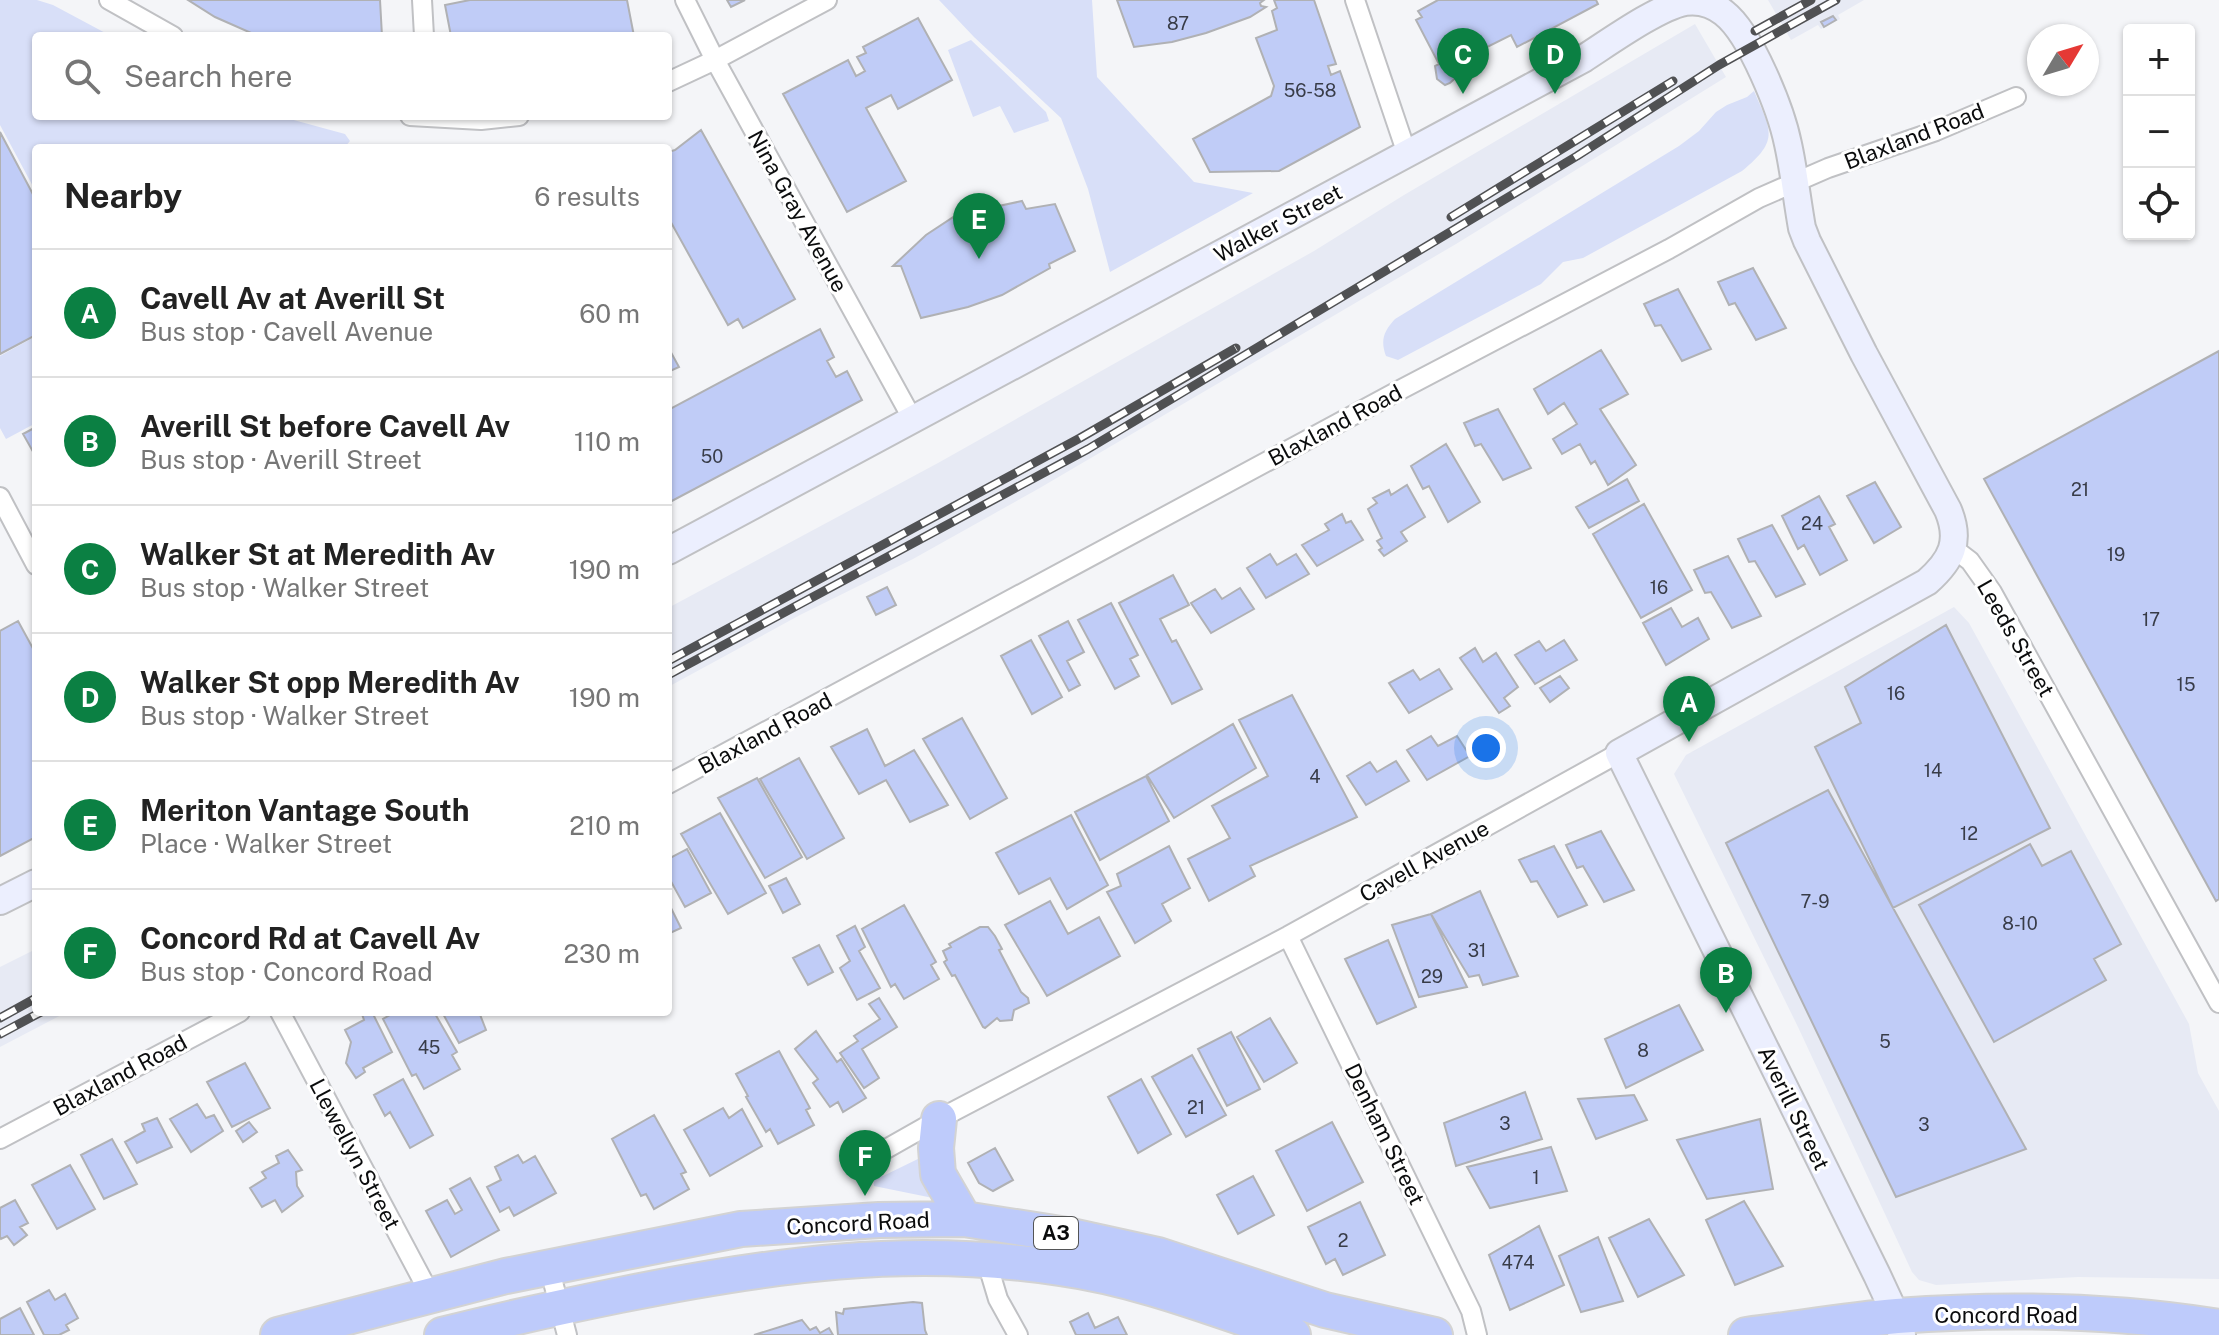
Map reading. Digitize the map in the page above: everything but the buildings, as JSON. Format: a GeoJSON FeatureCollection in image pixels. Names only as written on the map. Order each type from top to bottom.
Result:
{"type":"FeatureCollection","features":[{"type":"Feature","properties":{"kind":"highway"},"geometry":{"type":"LineString","coordinates":[[939,1119],[936,1148],[938,1174],[964,1219]]}},
{"type":"Feature","properties":{"kind":"highway","name":"Concord Road"},"geometry":{"type":"LineString","coordinates":[[278,1335],[506,1276],[741,1229],[879,1220],[964,1219],[1067,1235],[1158,1255],[1325,1310],[1435,1335]]}},
{"type":"Feature","properties":{"kind":"highway","name":"Concord Road"},"geometry":{"type":"LineString","coordinates":[[442,1335],[563,1321],[682,1282],[797,1264],[880,1257],[986,1259],[1104,1276],[1293,1335]]}},
{"type":"Feature","properties":{"kind":"highway","name":"Concord Road"},"geometry":{"type":"LineString","coordinates":[[1746,1335],[1899,1326],[1998,1312],[2076,1313],[2184,1321],[2219,1327]]}},
{"type":"Feature","properties":{"kind":"street"},"geometry":{"type":"LineString","coordinates":[[110,0],[166,32]]}},
{"type":"Feature","properties":{"kind":"street"},"geometry":{"type":"LineString","coordinates":[[422,0],[424,32]]}},
{"type":"Feature","properties":{"kind":"street","name":"Nina Gray Avenue"},"geometry":{"type":"LineString","coordinates":[[685,0],[913,420]]}},
{"type":"Feature","properties":{"kind":"street"},"geometry":{"type":"LineString","coordinates":[[672,80],[827,0]]}},
{"type":"Feature","properties":{"kind":"street"},"geometry":{"type":"LineString","coordinates":[[1355,0],[1407,154]]}},
{"type":"Feature","properties":{"kind":"street","name":"Walker Street"},"geometry":{"type":"LineString","coordinates":[[672,549],[1583,59],[1681,2],[1710,2],[1734,22],[1759,63],[1780,113],[1789,145],[1794,182]]}},
{"type":"Feature","properties":{"kind":"street","name":"Blaxland Road"},"geometry":{"type":"LineString","coordinates":[[672,782],[1759,198],[1828,168],[1936,131],[2016,97]]}},
{"type":"Feature","properties":{"kind":"street"},"geometry":{"type":"LineString","coordinates":[[1794,182],[1807,241],[1948,510],[1955,531],[1953,548]]}},
{"type":"Feature","properties":{"kind":"street"},"geometry":{"type":"LineString","coordinates":[[0,497],[32,557]]}},
{"type":"Feature","properties":{"kind":"street","name":"Cavell Avenue"},"geometry":{"type":"LineString","coordinates":[[879,1153],[1288,936],[1927,582],[1943,566],[1953,548]]}},
{"type":"Feature","properties":{"kind":"street","name":"Leeds Street"},"geometry":{"type":"LineString","coordinates":[[1953,548],[1970,561],[1992,592],[2219,1003]]}},
{"type":"Feature","properties":{"kind":"street","name":"Averill Street"},"geometry":{"type":"LineString","coordinates":[[1619,753],[1899,1326]]}},
{"type":"Feature","properties":{"kind":"street"},"geometry":{"type":"LineString","coordinates":[[0,901],[32,885]]}},
{"type":"Feature","properties":{"kind":"street","name":"Denham Street"},"geometry":{"type":"LineString","coordinates":[[1288,936],[1471,1311],[1477,1335]]}},
{"type":"Feature","properties":{"kind":"street","name":"Blaxland Road"},"geometry":{"type":"LineString","coordinates":[[0,1139],[232,1016]]}},
{"type":"Feature","properties":{"kind":"street","name":"Llewellyn Street"},"geometry":{"type":"LineString","coordinates":[[282,1016],[431,1296]]}},
{"type":"Feature","properties":{"kind":"street"},"geometry":{"type":"LineString","coordinates":[[986,1259],[998,1299],[1018,1335]]}},
{"type":"Feature","properties":{"kind":"street"},"geometry":{"type":"LineString","coordinates":[[549,1267],[563,1321]]}},
{"type":"Feature","properties":{"kind":"shaded area"},"geometry":{"type":"Polygon","coordinates":[[[0,0],[37,0],[53,5],[104,32],[32,32],[32,120],[294,120],[345,134],[350,141],[347,144],[32,144],[32,185],[0,125],[0,0]]]}},
{"type":"Feature","properties":{"kind":"shaded area"},"geometry":{"type":"Polygon","coordinates":[[[939,0],[1092,0],[1097,77],[1194,182],[1253,193],[1110,272],[1088,189],[1061,118],[939,0]]]}},
{"type":"Feature","properties":{"kind":"shaded area"},"geometry":{"type":"Polygon","coordinates":[[[1768,0],[1864,0],[1838,15],[1840,19],[1821,29],[1818,25],[1791,40],[1768,0]]]}},
{"type":"Feature","properties":{"kind":"shaded area"},"geometry":{"type":"Polygon","coordinates":[[[1695,24],[1726,77],[1456,244],[1038,489],[913,559],[800,615],[672,685],[672,606],[938,463],[1314,251],[1695,24]]]}},
{"type":"Feature","properties":{"kind":"shaded area"},"geometry":{"type":"Polygon","coordinates":[[[971,40],[1046,112],[1049,121],[1014,133],[1000,106],[973,117],[948,50],[971,40]]]}},
{"type":"Feature","properties":{"kind":"shaded area"},"geometry":{"type":"Polygon","coordinates":[[[1754,91],[1769,134],[1762,151],[1742,171],[1583,258],[1563,262],[1541,284],[1398,360],[1386,356],[1384,336],[1395,319],[1679,146],[1699,131],[1716,112],[1754,91]]]}},
{"type":"Feature","properties":{"kind":"shaded area"},"geometry":{"type":"Polygon","coordinates":[[[32,338],[32,425],[6,439],[0,428],[0,356],[32,338]]]}},
{"type":"Feature","properties":{"kind":"shaded area"},"geometry":{"type":"Polygon","coordinates":[[[1954,607],[1969,623],[2189,1024],[2198,1073],[2219,1111],[2219,1279],[2078,1277],[1936,1285],[1919,1280],[1912,1272],[1798,1027],[1674,774],[1686,755],[1954,607]]]}},
{"type":"Feature","properties":{"kind":"shaded area"},"geometry":{"type":"Polygon","coordinates":[[[32,951],[32,1016],[59,1016],[0,1047],[0,967],[32,951]]]}},
{"type":"Feature","properties":{"kind":"shaded area"},"geometry":{"type":"Polygon","coordinates":[[[922,1157],[933,1198],[874,1186],[873,1175],[883,1176],[922,1157]]]}},
{"type":"Feature","properties":{"kind":"railway"},"geometry":{"type":"LineString","coordinates":[[1755,31],[1811,0]]}},
{"type":"Feature","properties":{"kind":"railway"},"geometry":{"type":"LineString","coordinates":[[672,673],[1088,449],[1577,156],[1719,65],[1836,0]]}},
{"type":"Feature","properties":{"kind":"railway"},"geometry":{"type":"LineString","coordinates":[[1451,217],[1673,81]]}},
{"type":"Feature","properties":{"kind":"railway"},"geometry":{"type":"LineString","coordinates":[[672,659],[1080,438],[1236,348]]}},
{"type":"Feature","properties":{"kind":"railway"},"geometry":{"type":"LineString","coordinates":[[0,1018],[32,1000]]}},
{"type":"Feature","properties":{"kind":"railway"},"geometry":{"type":"LineString","coordinates":[[0,1034],[34,1016]]}},
{"type":"Feature","properties":{"kind":"place","name":"Walker St at Meredith Av"},"geometry":{"type":"Point","coordinates":[1463,94]}},
{"type":"Feature","properties":{"kind":"place","name":"Walker St opp Meredith Av"},"geometry":{"type":"Point","coordinates":[1555,94]}},
{"type":"Feature","properties":{"kind":"place","name":"Meriton Vantage South"},"geometry":{"type":"Point","coordinates":[979,259]}},
{"type":"Feature","properties":{"kind":"place","name":"Cavell Av at Averill St"},"geometry":{"type":"Point","coordinates":[1689,742]}},
{"type":"Feature","properties":{"kind":"place","name":"Averill St before Cavell Av"},"geometry":{"type":"Point","coordinates":[1726,1013]}},
{"type":"Feature","properties":{"kind":"place","name":"Concord Rd at Cavell Av"},"geometry":{"type":"Point","coordinates":[865,1196]}}]}
